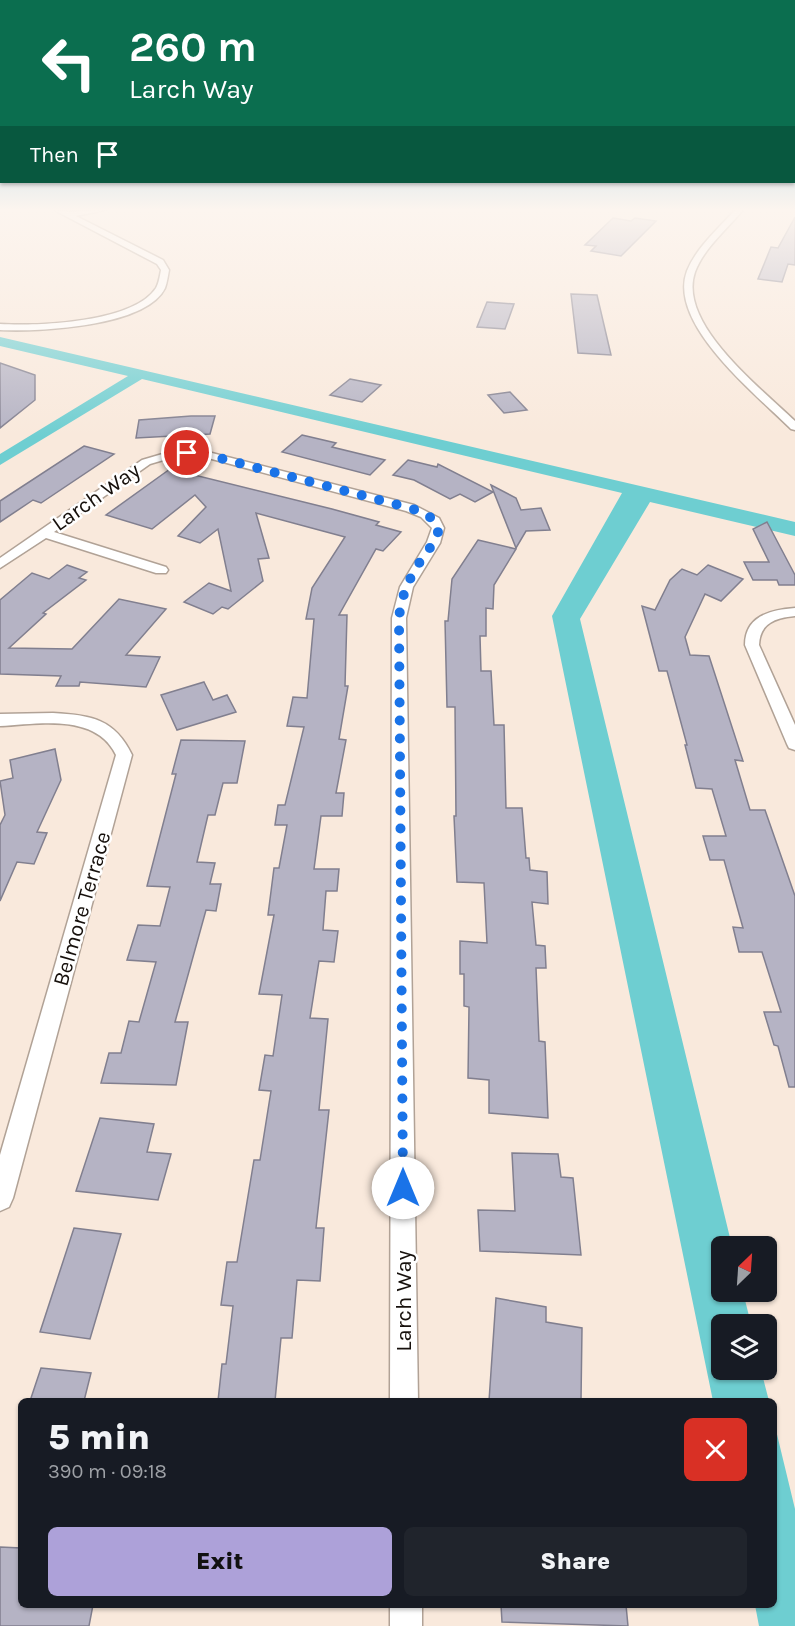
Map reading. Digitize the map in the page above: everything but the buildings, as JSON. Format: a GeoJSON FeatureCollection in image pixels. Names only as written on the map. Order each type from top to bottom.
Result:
{"type":"FeatureCollection","features":[{"type":"Feature","properties":{"kind":"street"},"geometry":{"type":"LineString","coordinates":[[0,327],[68,326],[106,318],[137,306],[157,293],[162,286]]}},
{"type":"Feature","properties":{"kind":"street"},"geometry":{"type":"LineString","coordinates":[[688,286],[688,302],[700,328],[710,342],[795,427]]}},
{"type":"Feature","properties":{"kind":"street","name":"Larch Way"},"geometry":{"type":"LineString","coordinates":[[44,533],[146,462],[165,455],[187,453],[208,455],[410,508],[428,516],[438,528],[437,538],[416,567],[406,587],[399,618],[404,1398]]}},
{"type":"Feature","properties":{"kind":"street"},"geometry":{"type":"LineString","coordinates":[[0,564],[44,533],[161,570]]}},
{"type":"Feature","properties":{"kind":"street"},"geometry":{"type":"LineString","coordinates":[[795,612],[782,613],[761,621],[755,627],[751,637],[752,645],[795,744]]}},
{"type":"Feature","properties":{"kind":"street","name":"Belmore Terrace"},"geometry":{"type":"LineString","coordinates":[[0,720],[80,720],[94,723],[116,736],[124,755],[0,1198]]}},
{"type":"Feature","properties":{"kind":"street"},"geometry":{"type":"LineString","coordinates":[[406,1608],[406,1626]]}},
{"type":"Feature","properties":{"kind":"water"},"geometry":{"type":"Polygon","coordinates":[[[0,337],[795,522],[795,536],[650,502],[580,619],[730,1236],[711,1236],[711,1302],[746,1302],[748,1314],[711,1314],[711,1380],[764,1380],[768,1398],[712,1398],[552,616],[622,493],[142,379],[0,465],[0,454],[128,376],[0,346],[0,337]]]}},
{"type":"Feature","properties":{"kind":"water"},"geometry":{"type":"Polygon","coordinates":[[[777,1434],[795,1509],[795,1626],[759,1626],[756,1608],[777,1608],[777,1434]]]}},
{"type":"Feature","properties":{"kind":"route"},"geometry":{"type":"LineString","coordinates":[[187,453],[208,455],[410,508],[428,516],[438,528],[434,544],[416,567],[406,587],[399,618],[403,1188]]}}]}
